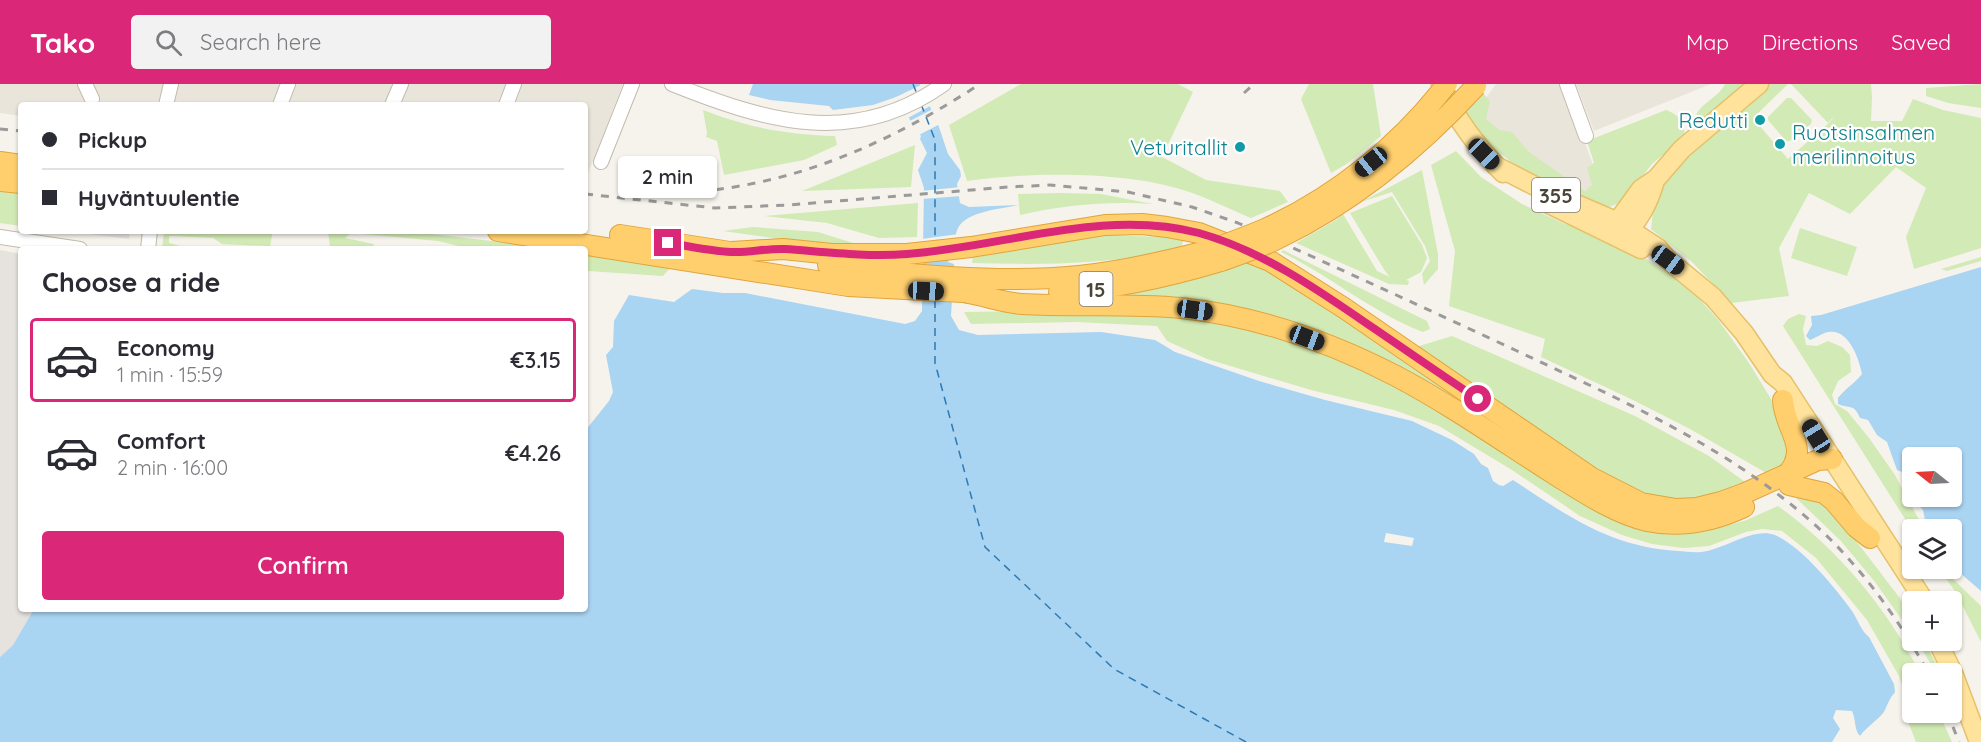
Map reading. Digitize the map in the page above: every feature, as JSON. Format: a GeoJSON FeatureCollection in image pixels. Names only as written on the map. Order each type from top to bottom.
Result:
{"type":"FeatureCollection","features":[{"type":"Feature","properties":{"kind":"highway","name":"15"},"geometry":{"type":"LineString","coordinates":[[1217,255],[1323,198],[1393,143],[1413,124],[1447,84]]}},
{"type":"Feature","properties":{"kind":"highway","name":"15"},"geometry":{"type":"LineString","coordinates":[[588,230],[731,252],[906,272],[969,285],[1025,278],[1077,276],[1217,255],[1275,241],[1333,209],[1412,150],[1448,117],[1477,85]]}},
{"type":"Feature","properties":{"kind":"highway"},"geometry":{"type":"LineString","coordinates":[[0,162],[18,166]]}},
{"type":"Feature","properties":{"kind":"highway"},"geometry":{"type":"LineString","coordinates":[[0,168],[18,167]]}},
{"type":"Feature","properties":{"kind":"highway"},"geometry":{"type":"LineString","coordinates":[[0,181],[18,183]]}},
{"type":"Feature","properties":{"kind":"highway"},"geometry":{"type":"LineString","coordinates":[[906,272],[971,247],[1104,225],[1142,224],[1199,233],[1269,261],[1302,281],[1592,478],[1641,503],[1664,508],[1697,508],[1787,480],[1829,497],[1856,527],[1870,538]]}},
{"type":"Feature","properties":{"kind":"highway","name":"15"},"geometry":{"type":"LineString","coordinates":[[517,234],[849,286],[906,272]]}},
{"type":"Feature","properties":{"kind":"highway"},"geometry":{"type":"LineString","coordinates":[[969,285],[1020,304],[1179,308],[1242,318],[1285,329],[1364,360],[1398,378],[1450,408],[1584,493],[1623,513],[1647,521],[1671,524],[1700,522],[1736,511],[1787,480],[1824,462]]}},
{"type":"Feature","properties":{"kind":"highway"},"geometry":{"type":"LineString","coordinates":[[1783,400],[1784,413],[1798,449],[1787,480]]}},
{"type":"Feature","properties":{"kind":"main road","name":"355"},"geometry":{"type":"LineString","coordinates":[[1441,84],[1448,101],[1464,127],[1484,154],[1512,184],[1524,191],[1622,229],[1653,255],[1668,260],[1713,297],[1744,333],[1772,374],[1783,400],[1870,538],[1906,591]]}},
{"type":"Feature","properties":{"kind":"main road"},"geometry":{"type":"LineString","coordinates":[[1622,229],[1651,194],[1656,179],[1682,148],[1759,84]]}},
{"type":"Feature","properties":{"kind":"main road","name":"355"},"geometry":{"type":"LineString","coordinates":[[1772,374],[1783,383],[1824,462],[1918,591]]}},
{"type":"Feature","properties":{"kind":"main road"},"geometry":{"type":"LineString","coordinates":[[1943,651],[1979,742]]}},
{"type":"Feature","properties":{"kind":"main road"},"geometry":{"type":"LineString","coordinates":[[1952,651],[1972,705],[1979,742]]}},
{"type":"Feature","properties":{"kind":"street"},"geometry":{"type":"LineString","coordinates":[[85,84],[92,99]]}},
{"type":"Feature","properties":{"kind":"street"},"geometry":{"type":"LineString","coordinates":[[166,102],[171,84]]}},
{"type":"Feature","properties":{"kind":"street"},"geometry":{"type":"LineString","coordinates":[[281,102],[288,84]]}},
{"type":"Feature","properties":{"kind":"street"},"geometry":{"type":"LineString","coordinates":[[393,102],[401,84]]}},
{"type":"Feature","properties":{"kind":"street"},"geometry":{"type":"LineString","coordinates":[[507,102],[514,84]]}},
{"type":"Feature","properties":{"kind":"street"},"geometry":{"type":"LineString","coordinates":[[601,162],[632,84]]}},
{"type":"Feature","properties":{"kind":"street"},"geometry":{"type":"LineString","coordinates":[[672,84],[744,111],[771,118],[813,123],[859,120],[882,115],[899,109],[939,87]]}},
{"type":"Feature","properties":{"kind":"street"},"geometry":{"type":"LineString","coordinates":[[1567,84],[1586,136]]}},
{"type":"Feature","properties":{"kind":"street"},"geometry":{"type":"LineString","coordinates":[[0,237],[60,246]]}},
{"type":"Feature","properties":{"kind":"shaded area"},"geometry":{"type":"Polygon","coordinates":[[[0,84],[623,84],[588,173],[588,102],[18,102],[18,116],[0,113],[0,84]]]}},
{"type":"Feature","properties":{"kind":"shaded area"},"geometry":{"type":"Polygon","coordinates":[[[1496,84],[1563,84],[1601,186],[1578,192],[1475,113],[1496,84]]]}},
{"type":"Feature","properties":{"kind":"shaded area"},"geometry":{"type":"Polygon","coordinates":[[[1576,84],[1711,84],[1594,131],[1576,84]]]}},
{"type":"Feature","properties":{"kind":"shaded area"},"geometry":{"type":"Polygon","coordinates":[[[89,234],[130,234],[129,239],[89,234]]]}},
{"type":"Feature","properties":{"kind":"shaded area"},"geometry":{"type":"Polygon","coordinates":[[[0,250],[18,253],[18,612],[32,612],[13,645],[0,657],[0,250]]]}},
{"type":"Feature","properties":{"kind":"green space"},"geometry":{"type":"Polygon","coordinates":[[[1021,84],[1178,84],[1193,92],[1162,157],[1206,180],[1280,191],[1288,202],[1251,218],[1183,190],[1133,179],[1047,175],[967,181],[949,125],[1021,84]]]}},
{"type":"Feature","properties":{"kind":"green space"},"geometry":{"type":"Polygon","coordinates":[[[1309,84],[1373,84],[1381,136],[1348,163],[1331,173],[1301,99],[1309,84]]]}},
{"type":"Feature","properties":{"kind":"green space"},"geometry":{"type":"Polygon","coordinates":[[[1725,84],[1746,84],[1695,127],[1697,113],[1725,84]]]}},
{"type":"Feature","properties":{"kind":"green space"},"geometry":{"type":"Polygon","coordinates":[[[1770,84],[1788,84],[1753,118],[1788,159],[1830,122],[1835,115],[1828,123],[1791,84],[1871,84],[1871,121],[1902,121],[1913,99],[1943,110],[1981,118],[1981,248],[1914,269],[1906,237],[1926,188],[1896,167],[1850,214],[1809,193],[1779,248],[1789,296],[1731,303],[1692,262],[1651,229],[1655,194],[1674,167],[1770,84]]]}},
{"type":"Feature","properties":{"kind":"green space"},"geometry":{"type":"Polygon","coordinates":[[[1981,84],[1981,108],[1948,103],[1926,96],[1926,88],[1981,84]]]}},
{"type":"Feature","properties":{"kind":"green space"},"geometry":{"type":"Polygon","coordinates":[[[1482,92],[1490,101],[1486,119],[1499,130],[1512,132],[1529,152],[1585,191],[1592,185],[1587,168],[1594,163],[1587,141],[1666,110],[1675,114],[1680,120],[1685,136],[1652,164],[1622,202],[1609,207],[1593,204],[1525,174],[1478,134],[1465,114],[1482,92]]]}},
{"type":"Feature","properties":{"kind":"green space"},"geometry":{"type":"Polygon","coordinates":[[[1787,98],[1791,98],[1812,120],[1811,124],[1790,141],[1786,141],[1768,120],[1768,117],[1787,98]]]}},
{"type":"Feature","properties":{"kind":"green space"},"geometry":{"type":"Polygon","coordinates":[[[703,110],[768,129],[835,136],[837,145],[804,160],[724,175],[717,141],[706,137],[703,110]]]}},
{"type":"Feature","properties":{"kind":"green space"},"geometry":{"type":"Polygon","coordinates":[[[915,145],[911,187],[802,191],[915,145]]]}},
{"type":"Feature","properties":{"kind":"green space"},"geometry":{"type":"Polygon","coordinates":[[[1456,151],[1481,177],[1522,204],[1565,224],[1595,232],[1640,255],[1690,288],[1719,321],[1771,399],[1789,441],[1789,453],[1783,464],[1768,474],[1690,429],[1541,357],[1545,339],[1449,306],[1455,251],[1431,165],[1456,151]]]}},
{"type":"Feature","properties":{"kind":"green space"},"geometry":{"type":"Polygon","coordinates":[[[1422,170],[1438,254],[1438,269],[1424,285],[1422,274],[1430,261],[1425,246],[1392,192],[1361,202],[1422,170]]]}},
{"type":"Feature","properties":{"kind":"green space"},"geometry":{"type":"Polygon","coordinates":[[[0,192],[18,193],[18,226],[0,223],[0,192]]]}},
{"type":"Feature","properties":{"kind":"green space"},"geometry":{"type":"Polygon","coordinates":[[[1018,194],[1101,194],[1153,204],[1086,205],[1020,215],[1018,194]]]}},
{"type":"Feature","properties":{"kind":"green space"},"geometry":{"type":"Polygon","coordinates":[[[1392,196],[1422,245],[1427,258],[1421,272],[1406,280],[1409,281],[1408,285],[1389,284],[1296,243],[1343,214],[1377,271],[1390,277],[1350,213],[1392,196]]]}},
{"type":"Feature","properties":{"kind":"green space"},"geometry":{"type":"Polygon","coordinates":[[[918,203],[917,237],[879,238],[827,223],[764,216],[918,203]]]}},
{"type":"Feature","properties":{"kind":"green space"},"geometry":{"type":"Polygon","coordinates":[[[753,227],[818,232],[869,248],[822,245],[723,231],[753,227]]]}},
{"type":"Feature","properties":{"kind":"green space"},"geometry":{"type":"Polygon","coordinates":[[[1800,228],[1857,247],[1847,276],[1791,258],[1800,228]]]}},
{"type":"Feature","properties":{"kind":"green space"},"geometry":{"type":"Polygon","coordinates":[[[164,234],[272,234],[270,246],[222,244],[213,238],[169,236],[169,243],[180,246],[162,246],[164,234]]]}},
{"type":"Feature","properties":{"kind":"green space"},"geometry":{"type":"Polygon","coordinates":[[[328,234],[350,234],[345,238],[374,244],[373,246],[330,246],[328,234]]]}},
{"type":"Feature","properties":{"kind":"green space"},"geometry":{"type":"Polygon","coordinates":[[[362,234],[432,234],[533,246],[459,246],[438,241],[362,234]]]}},
{"type":"Feature","properties":{"kind":"green space"},"geometry":{"type":"Polygon","coordinates":[[[1108,235],[1184,238],[1181,248],[1130,258],[1051,264],[972,263],[973,255],[1108,235]]]}},
{"type":"Feature","properties":{"kind":"green space"},"geometry":{"type":"Polygon","coordinates":[[[1283,250],[1427,321],[1430,329],[1423,332],[1404,324],[1281,252],[1283,250]]]}},
{"type":"Feature","properties":{"kind":"green space"},"geometry":{"type":"Polygon","coordinates":[[[588,252],[674,264],[663,276],[588,271],[588,252]]]}},
{"type":"Feature","properties":{"kind":"green space"},"geometry":{"type":"Polygon","coordinates":[[[1981,257],[1981,261],[1947,271],[1941,269],[1981,257]]]}},
{"type":"Feature","properties":{"kind":"green space"},"geometry":{"type":"Polygon","coordinates":[[[1252,259],[1591,484],[1377,357],[1111,297],[1252,259]]]}},
{"type":"Feature","properties":{"kind":"green space"},"geometry":{"type":"Polygon","coordinates":[[[1093,310],[1212,318],[1335,354],[1666,532],[1700,531],[1744,521],[1778,506],[1821,541],[1859,581],[1902,641],[1902,651],[1908,651],[1915,663],[1902,663],[1902,685],[1867,620],[1816,558],[1782,531],[1762,529],[1746,532],[1709,546],[1683,548],[1652,544],[1622,535],[1580,516],[1512,470],[1439,426],[1394,410],[1311,390],[1207,359],[1167,341],[1157,326],[1076,322],[971,324],[964,312],[1093,310]]]}},
{"type":"Feature","properties":{"kind":"green space"},"geometry":{"type":"Polygon","coordinates":[[[1799,314],[1806,316],[1803,329],[1806,345],[1817,346],[1828,341],[1842,347],[1850,355],[1851,372],[1838,381],[1832,395],[1835,404],[1847,411],[1869,438],[1902,488],[1902,507],[1912,507],[1919,519],[1905,519],[1783,326],[1788,319],[1799,314]]]}},
{"type":"Feature","properties":{"kind":"green space"},"geometry":{"type":"Polygon","coordinates":[[[1452,336],[1635,416],[1709,456],[1748,484],[1722,494],[1682,500],[1655,498],[1629,488],[1608,477],[1416,347],[1452,336]]]}},
{"type":"Feature","properties":{"kind":"green space"},"geometry":{"type":"Polygon","coordinates":[[[1808,495],[1821,502],[1837,516],[1899,597],[1902,602],[1902,620],[1875,582],[1841,541],[1796,498],[1808,495]]]}},
{"type":"Feature","properties":{"kind":"green space"},"geometry":{"type":"Polygon","coordinates":[[[1946,579],[1953,579],[1981,606],[1981,642],[1962,605],[1962,591],[1955,591],[1946,579]]]}},
{"type":"Feature","properties":{"kind":"green space"},"geometry":{"type":"Polygon","coordinates":[[[1923,651],[1929,651],[1936,663],[1930,663],[1923,651]]]}},
{"type":"Feature","properties":{"kind":"green space"},"geometry":{"type":"Polygon","coordinates":[[[1909,723],[1943,723],[1952,742],[1916,742],[1909,723]]]}},
{"type":"Feature","properties":{"kind":"water"},"geometry":{"type":"Polygon","coordinates":[[[753,84],[920,84],[948,154],[960,170],[961,176],[957,184],[960,203],[969,207],[1018,205],[976,214],[962,222],[958,228],[955,238],[955,256],[950,256],[948,262],[954,264],[951,316],[959,330],[978,335],[1101,332],[1155,340],[1175,352],[1259,381],[1412,421],[1452,440],[1474,454],[1481,464],[1488,468],[1493,481],[1499,485],[1503,486],[1513,480],[1591,528],[1631,543],[1654,548],[1698,552],[1757,534],[1775,535],[1796,548],[1845,601],[1869,637],[1894,684],[1895,692],[1883,713],[1860,736],[1852,711],[1836,710],[1833,718],[1840,729],[1832,742],[0,742],[0,657],[13,645],[32,612],[588,612],[588,427],[609,401],[613,392],[606,355],[613,347],[614,321],[629,295],[674,302],[692,289],[745,293],[905,324],[915,321],[922,311],[924,188],[918,170],[927,153],[920,139],[921,136],[910,120],[899,96],[873,105],[833,110],[829,106],[770,100],[749,95],[753,84]],[[1386,533],[1384,542],[1412,546],[1414,538],[1386,533]]]}},
{"type":"Feature","properties":{"kind":"water"},"geometry":{"type":"Polygon","coordinates":[[[1981,267],[1981,591],[1962,575],[1962,519],[1925,519],[1920,507],[1962,507],[1962,447],[1902,447],[1902,472],[1897,470],[1887,442],[1877,435],[1868,420],[1860,418],[1853,408],[1838,404],[1838,398],[1862,374],[1852,346],[1842,335],[1835,332],[1824,333],[1810,340],[1806,336],[1812,325],[1811,316],[1821,315],[1981,267]]]}},
{"type":"Feature","properties":{"kind":"pier"},"geometry":{"type":"Polygon","coordinates":[[[923,84],[932,105],[906,119],[898,100],[894,98],[923,84]]]}},
{"type":"Feature","properties":{"kind":"pier"},"geometry":{"type":"Polygon","coordinates":[[[933,109],[940,124],[917,136],[908,122],[933,109]]]}},
{"type":"Feature","properties":{"kind":"pier"},"geometry":{"type":"Polygon","coordinates":[[[961,187],[962,196],[921,199],[921,191],[961,187]]]}},
{"type":"Feature","properties":{"kind":"pier"},"geometry":{"type":"Polygon","coordinates":[[[959,234],[958,253],[920,258],[921,239],[959,234]]]}},
{"type":"Feature","properties":{"kind":"ferry route"},"geometry":{"type":"LineString","coordinates":[[913,84],[917,94]]}},
{"type":"Feature","properties":{"kind":"ferry route"},"geometry":{"type":"LineString","coordinates":[[921,104],[935,140],[935,241]]}},
{"type":"Feature","properties":{"kind":"ferry route"},"geometry":{"type":"LineString","coordinates":[[935,300],[935,363],[985,547],[1114,669],[1246,742]]}},
{"type":"Feature","properties":{"kind":"railway"},"geometry":{"type":"LineString","coordinates":[[636,193],[683,193],[729,188],[774,179],[817,166],[900,131],[980,84]]}},
{"type":"Feature","properties":{"kind":"railway"},"geometry":{"type":"LineString","coordinates":[[1244,93],[1254,84]]}},
{"type":"Feature","properties":{"kind":"railway"},"geometry":{"type":"LineString","coordinates":[[0,129],[18,131]]}},
{"type":"Feature","properties":{"kind":"railway"},"geometry":{"type":"LineString","coordinates":[[588,194],[715,208],[789,205],[1050,185],[1128,192],[1192,207],[1238,223],[1598,389],[1680,431],[1759,480],[1795,508],[1844,554],[1884,603],[1923,663]]}},
{"type":"Feature","properties":{"kind":"railway"},"geometry":{"type":"LineString","coordinates":[[1951,723],[1959,742]]}},
{"type":"Feature","properties":{"kind":"place","name":"Redutti"},"geometry":{"type":"Point","coordinates":[1760,120]}},
{"type":"Feature","properties":{"kind":"place","name":"Ruotsinsalmen merilinnoitus"},"geometry":{"type":"Point","coordinates":[1780,144]}},
{"type":"Feature","properties":{"kind":"place","name":"Veturitallit"},"geometry":{"type":"Point","coordinates":[1240,147]}},
{"type":"Feature","properties":{"kind":"route"},"geometry":{"type":"LineString","coordinates":[[668,243],[731,252],[783,249],[832,254],[907,254],[971,247],[1104,225],[1142,224],[1199,233],[1269,261],[1344,308],[1478,399]]}}]}
